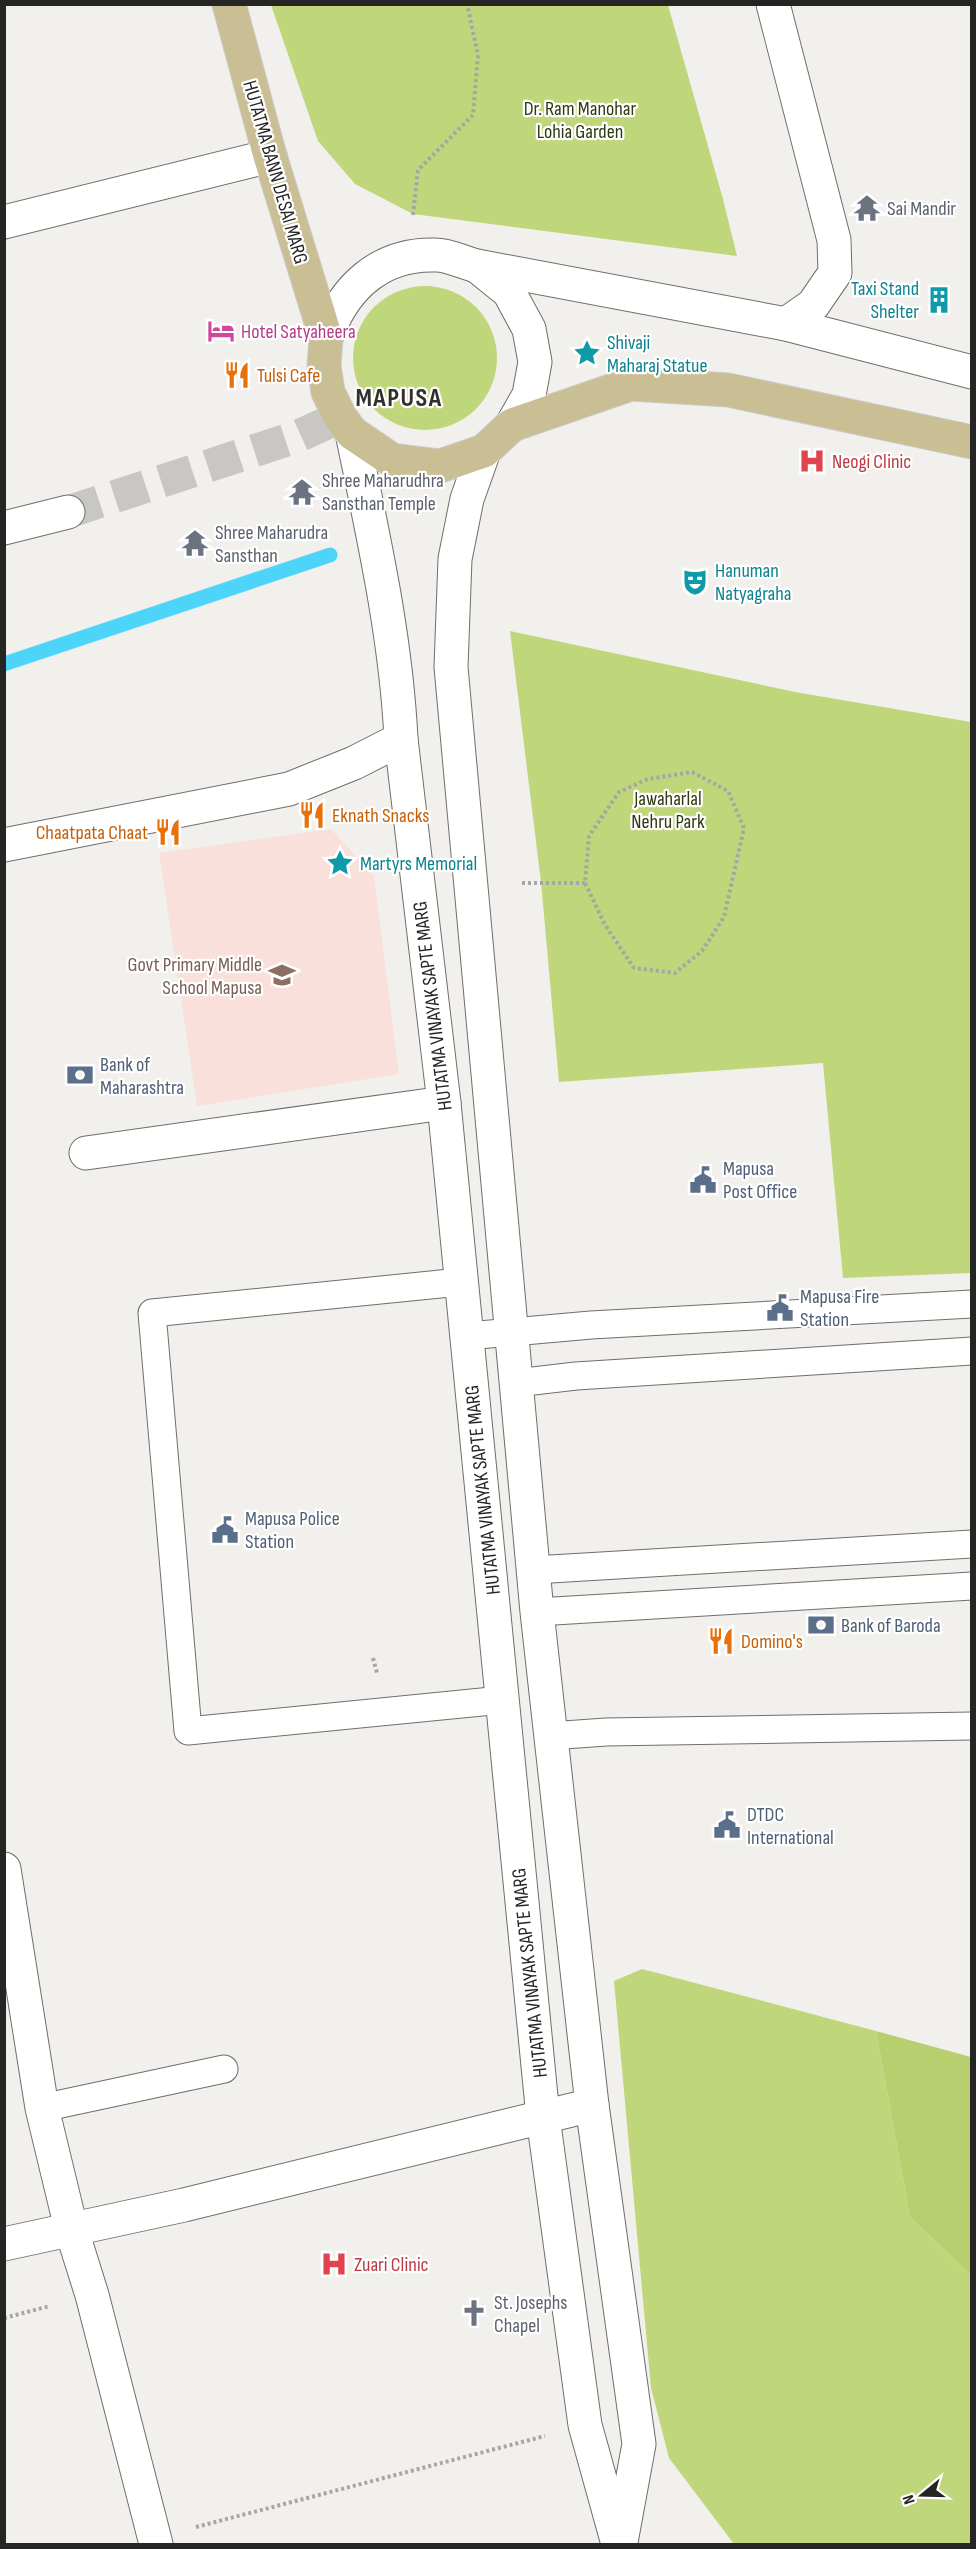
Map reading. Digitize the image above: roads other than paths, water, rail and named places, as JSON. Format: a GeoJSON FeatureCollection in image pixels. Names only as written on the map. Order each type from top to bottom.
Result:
{"type":"FeatureCollection","features":[{"type":"Feature","properties":{"kind":"main road","name":"HUTATMA BANN DESAI MARG"},"geometry":{"type":"LineString","coordinates":[[229,4],[270,156],[326,338]]}},
{"type":"Feature","properties":{"kind":"main road"},"geometry":{"type":"LineString","coordinates":[[773,4],[835,251],[835,273],[813,305],[786,324]]}},
{"type":"Feature","properties":{"kind":"main road"},"geometry":{"type":"LineString","coordinates":[[4,222],[270,156]]}},
{"type":"Feature","properties":{"kind":"main road"},"geometry":{"type":"LineString","coordinates":[[477,266],[509,292],[529,329],[535,362],[529,395],[512,425],[484,451],[440,466],[393,460],[352,433],[339,417],[328,392],[324,366],[326,338],[334,314],[359,280],[396,260],[437,255],[477,266],[786,324],[972,372]]}},
{"type":"Feature","properties":{"kind":"main road"},"geometry":{"type":"LineString","coordinates":[[512,425],[631,384],[728,390],[972,442]]}},
{"type":"Feature","properties":{"kind":"main road","name":"HUTATMA VINAYAK SAPTE MARG"},"geometry":{"type":"LineString","coordinates":[[352,433],[379,563],[398,680],[401,739],[444,1102],[543,2117],[585,2425],[619,2544]]}},
{"type":"Feature","properties":{"kind":"main road","name":"HUTATMA VINAYAK SAPTE MARG"},"geometry":{"type":"LineString","coordinates":[[484,451],[467,499],[455,559],[451,667],[550,1736],[591,2105],[639,2444],[619,2544]]}},
{"type":"Feature","properties":{"kind":"main road"},"geometry":{"type":"LineString","coordinates":[[4,528],[68,512]]}},
{"type":"Feature","properties":{"kind":"main road"},"geometry":{"type":"LineString","coordinates":[[4,845],[289,789],[354,763],[401,739]]}},
{"type":"Feature","properties":{"kind":"main road"},"geometry":{"type":"LineString","coordinates":[[86,1153],[444,1102]]}},
{"type":"Feature","properties":{"kind":"main road"},"geometry":{"type":"LineString","coordinates":[[4,1869],[42,2108],[71,2228],[92,2295],[155,2541]]}},
{"type":"Feature","properties":{"kind":"main road"},"geometry":{"type":"LineString","coordinates":[[4,2244],[184,2205],[591,2105]]}},
{"type":"Feature","properties":{"kind":"lane"},"geometry":{"type":"LineString","coordinates":[[460,1282],[152,1313],[188,1731],[502,1700]]}},
{"type":"Feature","properties":{"kind":"lane"},"geometry":{"type":"LineString","coordinates":[[467,1336],[591,1325],[972,1304]]}},
{"type":"Feature","properties":{"kind":"lane"},"geometry":{"type":"LineString","coordinates":[[516,1383],[576,1376],[972,1351]]}},
{"type":"Feature","properties":{"kind":"lane"},"geometry":{"type":"LineString","coordinates":[[534,1570],[972,1544]]}},
{"type":"Feature","properties":{"kind":"lane"},"geometry":{"type":"LineString","coordinates":[[537,1612],[972,1586]]}},
{"type":"Feature","properties":{"kind":"lane"},"geometry":{"type":"LineString","coordinates":[[550,1736],[618,1732],[972,1726]]}},
{"type":"Feature","properties":{"kind":"lane"},"geometry":{"type":"LineString","coordinates":[[42,2108],[224,2069]]}},
{"type":"Feature","properties":{"kind":"waterway"},"geometry":{"type":"LineString","coordinates":[[4,664],[330,555]]}},
{"type":"Feature","properties":{"kind":"tunnel"},"geometry":{"type":"LineString","coordinates":[[68,512],[296,437],[340,417]]}},
{"type":"Feature","properties":{"kind":"place","name":"Sai Mandir"},"geometry":{"type":"Point","coordinates":[867,208]}},
{"type":"Feature","properties":{"kind":"place","name":"Taxi Stand Shelter"},"geometry":{"type":"Point","coordinates":[939,300]}},
{"type":"Feature","properties":{"kind":"place","name":"Hotel Satyaheera"},"geometry":{"type":"Point","coordinates":[221,331]}},
{"type":"Feature","properties":{"kind":"place","name":"Shivaji Maharaj Statue"},"geometry":{"type":"Point","coordinates":[587,353]}},
{"type":"Feature","properties":{"kind":"place","name":"Tulsi Cafe"},"geometry":{"type":"Point","coordinates":[237,375]}},
{"type":"Feature","properties":{"kind":"place","name":"Neogi Clinic"},"geometry":{"type":"Point","coordinates":[812,461]}},
{"type":"Feature","properties":{"kind":"place","name":"Shree Maharudhra Sansthan Temple"},"geometry":{"type":"Point","coordinates":[302,492]}},
{"type":"Feature","properties":{"kind":"place","name":"Shree Maharudra Sansthan"},"geometry":{"type":"Point","coordinates":[195,543]}},
{"type":"Feature","properties":{"kind":"place","name":"Hanuman Natyagraha"},"geometry":{"type":"Point","coordinates":[695,582]}},
{"type":"Feature","properties":{"kind":"place","name":"Eknath Snacks"},"geometry":{"type":"Point","coordinates":[312,815]}},
{"type":"Feature","properties":{"kind":"place","name":"Chaatpata Chaat"},"geometry":{"type":"Point","coordinates":[168,832]}},
{"type":"Feature","properties":{"kind":"place","name":"Martyrs Memorial"},"geometry":{"type":"Point","coordinates":[340,863]}},
{"type":"Feature","properties":{"kind":"place","name":"Govt Primary Middle School Mapusa"},"geometry":{"type":"Point","coordinates":[282,975]}},
{"type":"Feature","properties":{"kind":"place","name":"Bank of Maharashtra"},"geometry":{"type":"Point","coordinates":[80,1075]}},
{"type":"Feature","properties":{"kind":"place","name":"Mapusa Post Office"},"geometry":{"type":"Point","coordinates":[703,1180]}},
{"type":"Feature","properties":{"kind":"place","name":"Mapusa Fire Station"},"geometry":{"type":"Point","coordinates":[780,1308]}},
{"type":"Feature","properties":{"kind":"place","name":"Mapusa Police Station"},"geometry":{"type":"Point","coordinates":[225,1530]}},
{"type":"Feature","properties":{"kind":"place","name":"Bank of Baroda"},"geometry":{"type":"Point","coordinates":[821,1625]}},
{"type":"Feature","properties":{"kind":"place","name":"Domino's"},"geometry":{"type":"Point","coordinates":[721,1641]}},
{"type":"Feature","properties":{"kind":"place","name":"DTDC International"},"geometry":{"type":"Point","coordinates":[727,1825]}},
{"type":"Feature","properties":{"kind":"place","name":"Zuari Clinic"},"geometry":{"type":"Point","coordinates":[334,2264]}},
{"type":"Feature","properties":{"kind":"place","name":"St. Josephs Chapel"},"geometry":{"type":"Point","coordinates":[474,2313]}},
{"type":"Feature","properties":{"kind":"district","name":"MAPUSA"},"geometry":{"type":"Point","coordinates":[399,397]}},
{"type":"Feature","properties":{"kind":"park label","name":"Dr. Ram Manohar Lohia Garden"},"geometry":{"type":"Point","coordinates":[580,120]}},
{"type":"Feature","properties":{"kind":"park label","name":"Jawaharlal Nehru Park"},"geometry":{"type":"Point","coordinates":[668,810]}}]}
